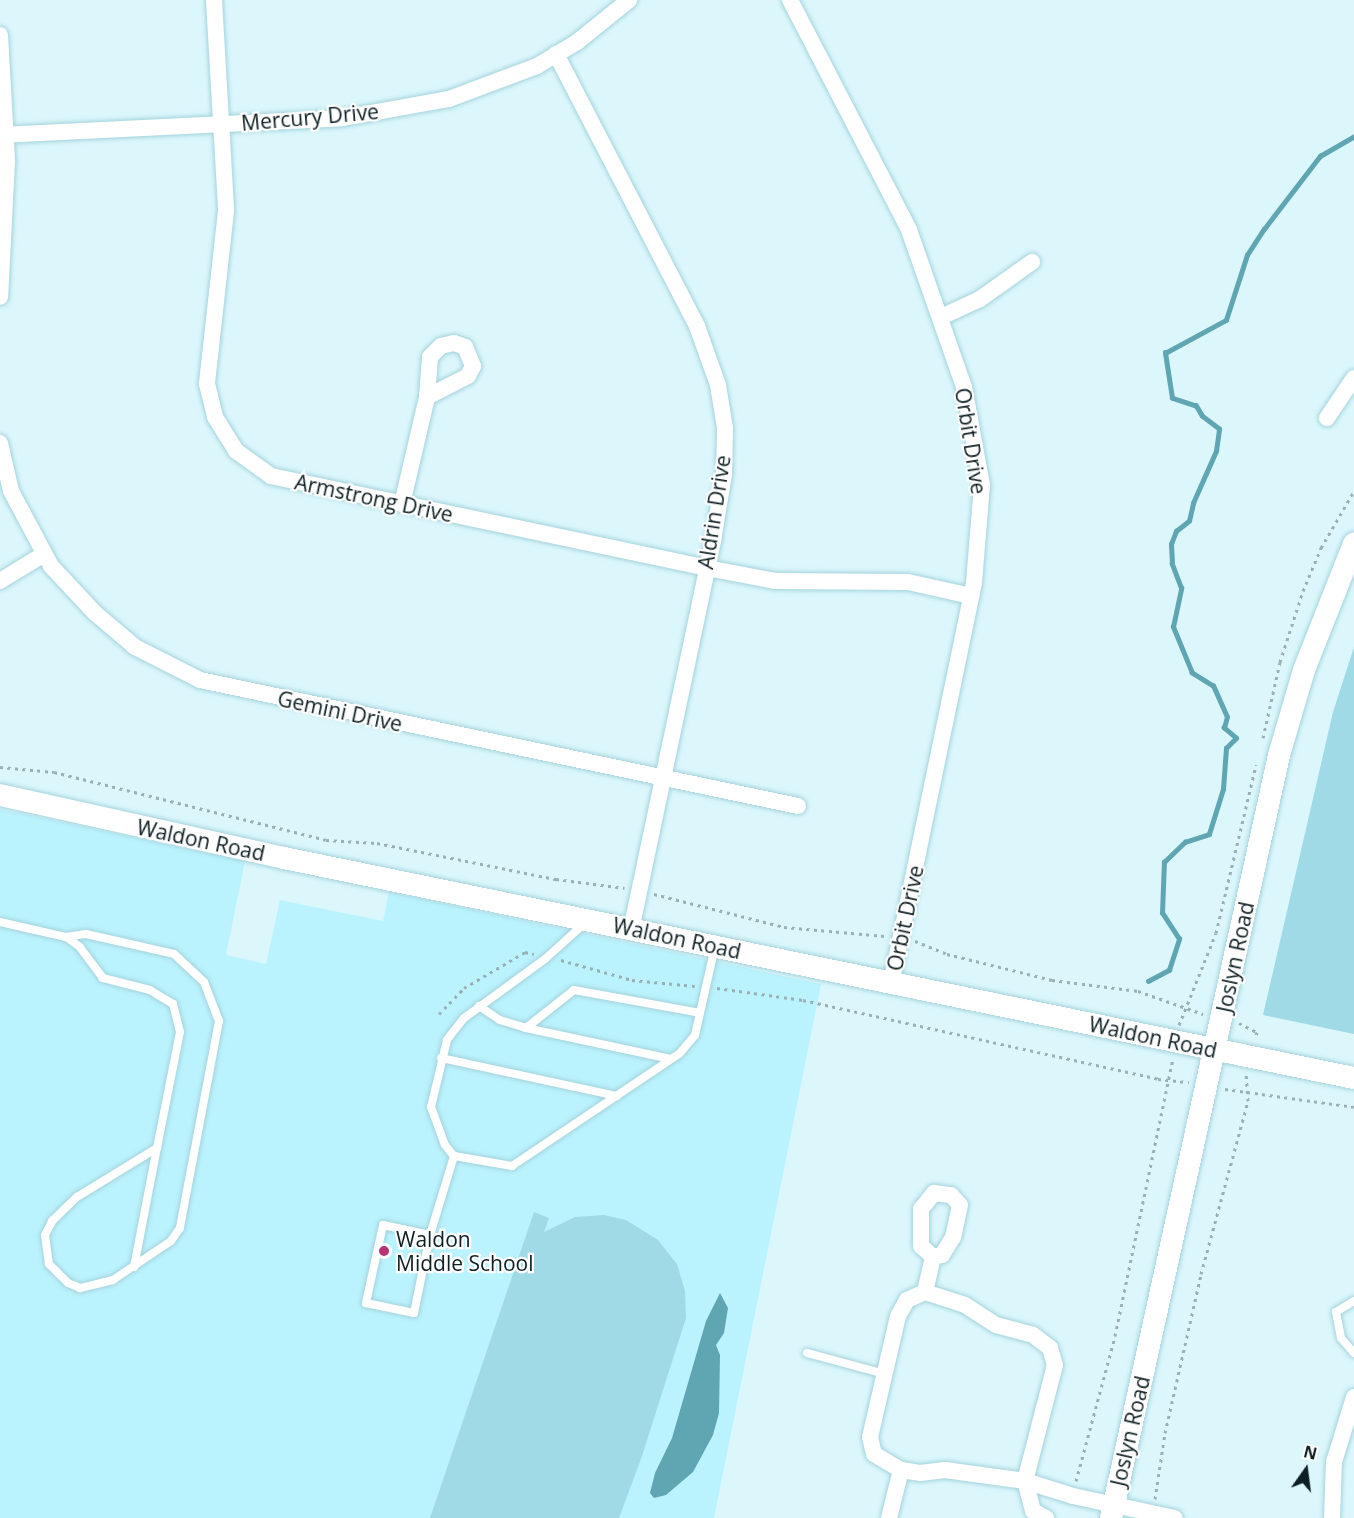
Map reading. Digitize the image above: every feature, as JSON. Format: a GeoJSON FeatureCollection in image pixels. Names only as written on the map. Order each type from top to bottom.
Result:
{"type":"FeatureCollection","features":[{"type":"Feature","properties":{"kind":"street","name":"Armstrong Drive"},"geometry":{"type":"LineString","coordinates":[[214,0],[226,211],[224,250],[207,384],[215,417],[236,451],[271,476],[706,568],[775,581],[908,582],[971,596]]}},
{"type":"Feature","properties":{"kind":"street","name":"Mercury Drive"},"geometry":{"type":"LineString","coordinates":[[3,135],[343,118],[449,99],[537,66],[628,0]]}},
{"type":"Feature","properties":{"kind":"street","name":"Orbit Drive"},"geometry":{"type":"LineString","coordinates":[[790,0],[909,230],[964,387],[982,485],[980,542],[971,596],[891,982]]}},
{"type":"Feature","properties":{"kind":"street"},"geometry":{"type":"LineString","coordinates":[[0,35],[7,222],[0,297]]}},
{"type":"Feature","properties":{"kind":"street","name":"Aldrin Drive"},"geometry":{"type":"LineString","coordinates":[[556,54],[687,305],[718,385],[725,428],[724,474],[631,929]]}},
{"type":"Feature","properties":{"kind":"street"},"geometry":{"type":"LineString","coordinates":[[941,317],[980,299],[1032,262]]}},
{"type":"Feature","properties":{"kind":"street"},"geometry":{"type":"LineString","coordinates":[[1327,418],[1354,378]]}},
{"type":"Feature","properties":{"kind":"street"},"geometry":{"type":"LineString","coordinates":[[402,504],[427,397]]}},
{"type":"Feature","properties":{"kind":"street","name":"Gemini Drive"},"geometry":{"type":"LineString","coordinates":[[0,443],[11,491],[44,554],[95,613],[135,647],[200,680],[798,806]]}},
{"type":"Feature","properties":{"kind":"street","name":"Joslyn Road"},"geometry":{"type":"LineString","coordinates":[[1112,1512],[1279,755],[1304,670],[1354,544]]}},
{"type":"Feature","properties":{"kind":"street"},"geometry":{"type":"LineString","coordinates":[[0,581],[44,554]]}},
{"type":"Feature","properties":{"kind":"street","name":"Waldon Road"},"geometry":{"type":"LineString","coordinates":[[0,795],[631,929],[1354,1078]]}},
{"type":"Feature","properties":{"kind":"street"},"geometry":{"type":"LineString","coordinates":[[925,1292],[933,1257]]}},
{"type":"Feature","properties":{"kind":"street"},"geometry":{"type":"LineString","coordinates":[[1046,1518],[1033,1511],[1025,1481],[1055,1365],[1050,1348],[1033,1335],[996,1326],[965,1305],[925,1292],[913,1296],[902,1306],[870,1444],[881,1461],[901,1470],[920,1473],[945,1470],[1025,1481],[1073,1496],[1112,1512],[1152,1514],[1175,1518]]}},
{"type":"Feature","properties":{"kind":"street"},"geometry":{"type":"LineString","coordinates":[[1332,1518],[1334,1462],[1354,1397]]}},
{"type":"Feature","properties":{"kind":"street"},"geometry":{"type":"LineString","coordinates":[[890,1518],[901,1470]]}},
{"type":"Feature","properties":{"kind":"lane"},"geometry":{"type":"LineString","coordinates":[[588,920],[547,957],[479,1006],[453,1030],[441,1058],[431,1107],[445,1145],[454,1156],[512,1166],[689,1046],[700,1013],[715,946]]}},
{"type":"Feature","properties":{"kind":"lane"},"geometry":{"type":"LineString","coordinates":[[0,922],[66,937],[86,934],[174,954],[204,982],[219,1021],[180,1228],[171,1241],[134,1267],[95,1286],[68,1283],[49,1264],[45,1235],[52,1221],[77,1197],[157,1148]]}},
{"type":"Feature","properties":{"kind":"lane"},"geometry":{"type":"LineString","coordinates":[[66,937],[80,947],[103,978],[150,990],[172,1004],[177,1015],[178,1052],[134,1267]]}},
{"type":"Feature","properties":{"kind":"lane"},"geometry":{"type":"LineString","coordinates":[[526,1028],[574,990],[700,1013]]}},
{"type":"Feature","properties":{"kind":"lane"},"geometry":{"type":"LineString","coordinates":[[479,1006],[500,1020],[526,1028],[671,1059]]}},
{"type":"Feature","properties":{"kind":"lane"},"geometry":{"type":"LineString","coordinates":[[441,1058],[617,1096]]}},
{"type":"Feature","properties":{"kind":"lane"},"geometry":{"type":"LineString","coordinates":[[430,1235],[383,1225],[366,1303],[414,1313],[430,1235],[454,1156]]}},
{"type":"Feature","properties":{"kind":"lane"},"geometry":{"type":"LineString","coordinates":[[1354,1301],[1336,1312],[1341,1338],[1354,1353]]}},
{"type":"Feature","properties":{"kind":"lane"},"geometry":{"type":"LineString","coordinates":[[807,1353],[885,1374]]}},
{"type":"Feature","properties":{"kind":"path"},"geometry":{"type":"LineString","coordinates":[[0,767],[54,772],[326,840],[378,843],[556,879],[639,891],[784,927],[901,937],[947,954],[1052,980],[1138,991],[1221,1020],[1245,1024],[1257,1032],[1245,1075],[1248,1093],[1197,1287],[1152,1514]]}},
{"type":"Feature","properties":{"kind":"path"},"geometry":{"type":"LineString","coordinates":[[439,1014],[464,988],[525,952],[632,980],[706,986],[803,1000],[1168,1079],[1248,1093],[1354,1107]]}},
{"type":"Feature","properties":{"kind":"path"},"geometry":{"type":"LineString","coordinates":[[1073,1496],[1115,1336],[1176,1042]]}},
{"type":"Feature","properties":{"kind":"shaded area"},"geometry":{"type":"Polygon","coordinates":[[[1354,647],[1354,1034],[1263,1015],[1333,712],[1354,647]]]}},
{"type":"Feature","properties":{"kind":"shaded area","name":"Waldon Middle School"},"geometry":{"type":"Polygon","coordinates":[[[0,809],[245,861],[226,955],[266,964],[280,900],[383,921],[389,892],[821,984],[714,1518],[0,1518],[0,809]]]}},
{"type":"Feature","properties":{"kind":"shaded area"},"geometry":{"type":"Polygon","coordinates":[[[534,1212],[549,1218],[544,1232],[575,1217],[604,1215],[626,1220],[658,1240],[677,1264],[685,1291],[686,1318],[641,1459],[619,1518],[430,1518],[534,1212]]]}},
{"type":"Feature","properties":{"kind":"shaded area"},"geometry":{"type":"Polygon","coordinates":[[[720,1293],[728,1308],[724,1333],[716,1345],[720,1355],[719,1413],[713,1435],[693,1472],[666,1495],[654,1498],[650,1493],[655,1473],[672,1438],[706,1321],[720,1293]]]}},
{"type":"Feature","properties":{"kind":"waterway"},"geometry":{"type":"LineString","coordinates":[[1148,981],[1169,970],[1179,939],[1162,913],[1164,862],[1185,842],[1209,834],[1223,789],[1226,748],[1236,738],[1224,728],[1227,717],[1213,686],[1192,673],[1173,627],[1181,588],[1172,564],[1171,544],[1176,531],[1189,521],[1193,503],[1216,451],[1219,429],[1202,416],[1196,406],[1172,398],[1165,353],[1226,320],[1247,255],[1264,229],[1320,156],[1354,136]]}},
{"type":"Feature","properties":{"kind":"place","name":"Waldon Middle School"},"geometry":{"type":"Point","coordinates":[384,1251]}}]}
